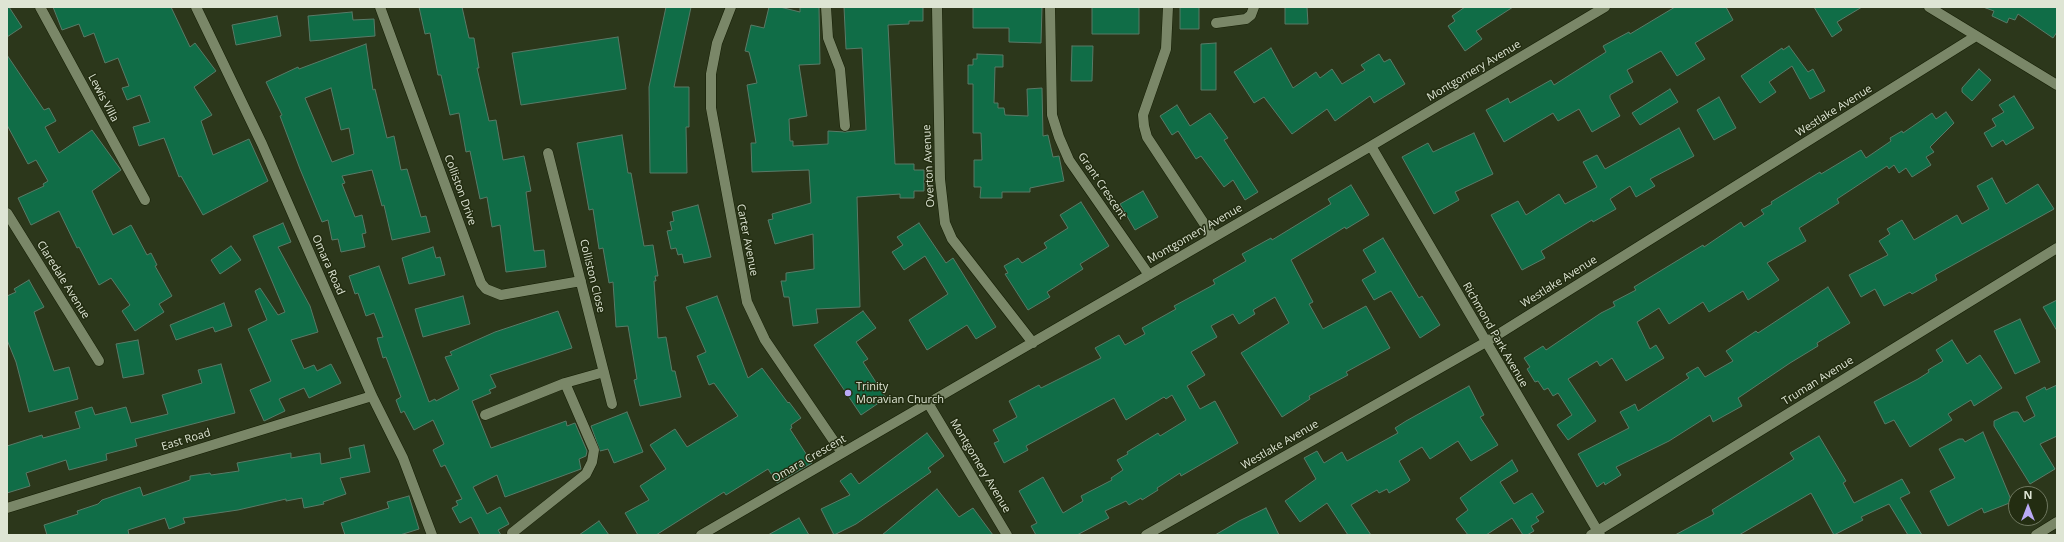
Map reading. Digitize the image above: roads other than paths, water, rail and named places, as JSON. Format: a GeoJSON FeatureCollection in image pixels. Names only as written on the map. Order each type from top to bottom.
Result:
{"type":"FeatureCollection","features":[{"type":"Feature","properties":{"kind":"street","name":"Lewis Villa"},"geometry":{"type":"LineString","coordinates":[[40,7],[145,200]]}},
{"type":"Feature","properties":{"kind":"street","name":"Omara Road"},"geometry":{"type":"LineString","coordinates":[[196,7],[262,144],[372,396],[403,458],[432,535]]}},
{"type":"Feature","properties":{"kind":"street","name":"Colliston Drive"},"geometry":{"type":"LineString","coordinates":[[380,7],[481,283],[486,289],[501,295],[581,281]]}},
{"type":"Feature","properties":{"kind":"street","name":"Carter Avenue"},"geometry":{"type":"LineString","coordinates":[[731,7],[717,43],[711,74],[711,108],[747,302],[765,340],[842,453]]}},
{"type":"Feature","properties":{"kind":"street"},"geometry":{"type":"LineString","coordinates":[[826,7],[828,38],[840,69],[845,126]]}},
{"type":"Feature","properties":{"kind":"street","name":"Overton Avenue"},"geometry":{"type":"LineString","coordinates":[[937,7],[940,179],[945,223],[952,239],[1032,342]]}},
{"type":"Feature","properties":{"kind":"street","name":"Grant Crescent"},"geometry":{"type":"LineString","coordinates":[[1050,7],[1052,115],[1059,137],[1069,160],[1149,275]]}},
{"type":"Feature","properties":{"kind":"street"},"geometry":{"type":"LineString","coordinates":[[1168,7],[1167,38],[1164,58],[1143,115],[1144,126],[1148,137],[1212,237]]}},
{"type":"Feature","properties":{"kind":"street"},"geometry":{"type":"LineString","coordinates":[[1216,23],[1246,19],[1251,15],[1254,7]]}},
{"type":"Feature","properties":{"kind":"street","name":"Montgomery Avenue"},"geometry":{"type":"LineString","coordinates":[[1007,535],[928,403],[1371,146],[1605,7]]}},
{"type":"Feature","properties":{"kind":"street"},"geometry":{"type":"LineString","coordinates":[[1929,7],[2057,84]]}},
{"type":"Feature","properties":{"kind":"street","name":"Westlake Avenue"},"geometry":{"type":"LineString","coordinates":[[1146,535],[1486,342],[1976,36]]}},
{"type":"Feature","properties":{"kind":"street","name":"Richmond Park Avenue"},"geometry":{"type":"LineString","coordinates":[[1371,146],[1596,534]]}},
{"type":"Feature","properties":{"kind":"street","name":"Colliston Close"},"geometry":{"type":"LineString","coordinates":[[548,153],[612,404]]}},
{"type":"Feature","properties":{"kind":"street","name":"Claredale Avenue"},"geometry":{"type":"LineString","coordinates":[[7,213],[99,361]]}},
{"type":"Feature","properties":{"kind":"street","name":"Truman Avenue"},"geometry":{"type":"LineString","coordinates":[[1596,534],[2057,248]]}},
{"type":"Feature","properties":{"kind":"street"},"geometry":{"type":"LineString","coordinates":[[486,415],[565,383],[604,372]]}},
{"type":"Feature","properties":{"kind":"street"},"geometry":{"type":"LineString","coordinates":[[512,533],[586,474],[592,462],[594,450],[565,383]]}},
{"type":"Feature","properties":{"kind":"street","name":"East Road"},"geometry":{"type":"LineString","coordinates":[[7,508],[372,396]]}},
{"type":"Feature","properties":{"kind":"street","name":"Omara Crescent"},"geometry":{"type":"LineString","coordinates":[[701,535],[928,403]]}},
{"type":"Feature","properties":{"kind":"street"},"geometry":{"type":"LineString","coordinates":[[2036,535],[2057,522]]}},
{"type":"Feature","properties":{"kind":"place","name":"Trinity Moravian Church"},"geometry":{"type":"Point","coordinates":[848,393]}}]}
